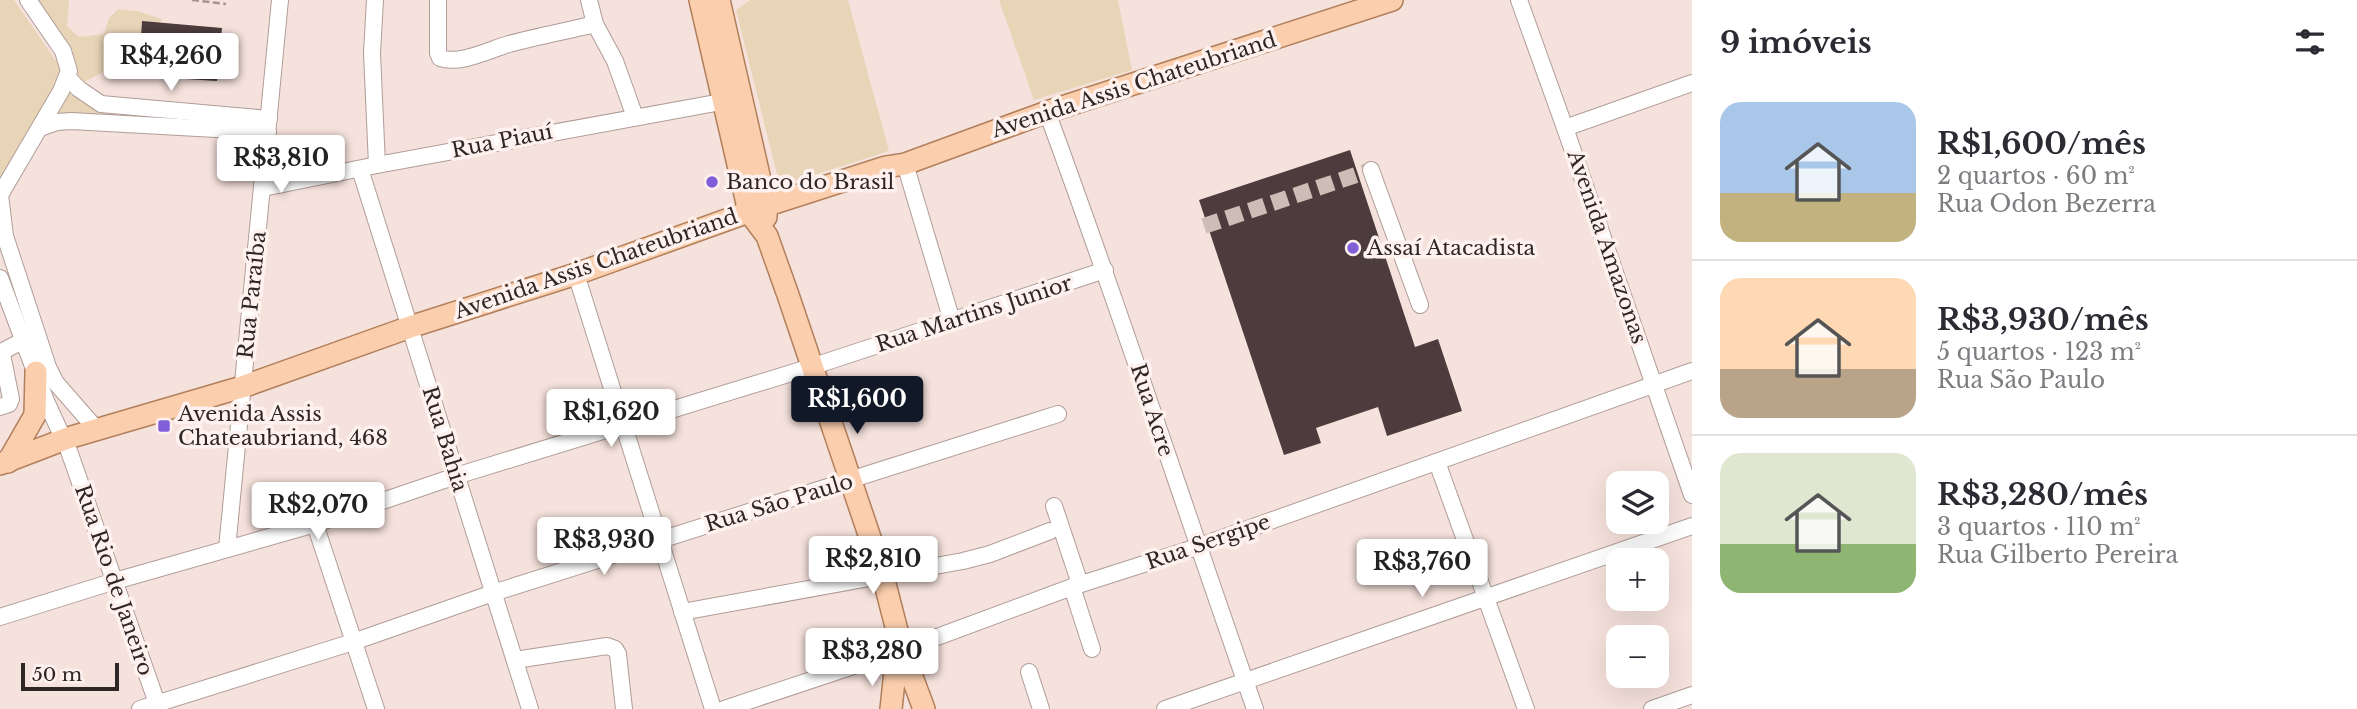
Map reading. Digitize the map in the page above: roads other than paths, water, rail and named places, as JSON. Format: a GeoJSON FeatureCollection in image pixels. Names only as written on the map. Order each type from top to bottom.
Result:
{"type":"FeatureCollection","features":[{"type":"Feature","properties":{"kind":"main road"},"geometry":{"type":"LineString","coordinates":[[701,0],[732,100],[758,209],[883,576],[902,650],[924,709]]}},
{"type":"Feature","properties":{"kind":"main road"},"geometry":{"type":"LineString","coordinates":[[719,0],[732,100]]}},
{"type":"Feature","properties":{"kind":"main road","name":"Avenida Assis Chateubriand"},"geometry":{"type":"LineString","coordinates":[[4,463],[66,446],[98,431],[242,387],[758,209],[886,167],[905,164],[1046,112],[1392,0]]}},
{"type":"Feature","properties":{"kind":"main road"},"geometry":{"type":"LineString","coordinates":[[4,463],[35,415],[36,372]]}},
{"type":"Feature","properties":{"kind":"main road"},"geometry":{"type":"LineString","coordinates":[[891,709],[895,671],[902,650]]}},
{"type":"Feature","properties":{"kind":"street"},"geometry":{"type":"LineString","coordinates":[[28,0],[67,57],[69,71],[40,128],[0,195],[5,236],[48,367],[56,383],[98,431]]}},
{"type":"Feature","properties":{"kind":"street","name":"Rua Paraíba"},"geometry":{"type":"LineString","coordinates":[[227,549],[280,0]]}},
{"type":"Feature","properties":{"kind":"street"},"geometry":{"type":"LineString","coordinates":[[375,0],[372,64],[377,165]]}},
{"type":"Feature","properties":{"kind":"street"},"geometry":{"type":"LineString","coordinates":[[438,0],[438,53],[440,58],[445,60],[595,24]]}},
{"type":"Feature","properties":{"kind":"street"},"geometry":{"type":"LineString","coordinates":[[589,0],[595,24],[615,61],[635,117]]}},
{"type":"Feature","properties":{"kind":"street","name":"Avenida Amazonas"},"geometry":{"type":"LineString","coordinates":[[1518,0],[1692,495]]}},
{"type":"Feature","properties":{"kind":"street"},"geometry":{"type":"LineString","coordinates":[[67,77],[92,99],[109,106],[268,126]]}},
{"type":"Feature","properties":{"kind":"street"},"geometry":{"type":"LineString","coordinates":[[1565,128],[1692,83]]}},
{"type":"Feature","properties":{"kind":"street","name":"Rua Piauí"},"geometry":{"type":"LineString","coordinates":[[263,188],[732,100]]}},
{"type":"Feature","properties":{"kind":"street","name":"Rua Acre"},"geometry":{"type":"LineString","coordinates":[[1046,112],[1105,270],[1197,547],[1255,709]]}},
{"type":"Feature","properties":{"kind":"street"},"geometry":{"type":"LineString","coordinates":[[40,128],[57,122],[71,121],[268,126]]}},
{"type":"Feature","properties":{"kind":"street"},"geometry":{"type":"LineString","coordinates":[[905,164],[952,321]]}},
{"type":"Feature","properties":{"kind":"street","name":"Rua Bahia"},"geometry":{"type":"LineString","coordinates":[[360,169],[530,709]]}},
{"type":"Feature","properties":{"kind":"street"},"geometry":{"type":"LineString","coordinates":[[1371,170],[1420,305]]}},
{"type":"Feature","properties":{"kind":"street","name":"Rua Martins Junior"},"geometry":{"type":"LineString","coordinates":[[0,617],[315,524],[456,475],[811,368],[1105,270]]}},
{"type":"Feature","properties":{"kind":"street"},"geometry":{"type":"LineString","coordinates":[[576,274],[713,709]]}},
{"type":"Feature","properties":{"kind":"street","name":"Rua Rio de Janeiro"},"geometry":{"type":"LineString","coordinates":[[0,278],[66,446],[158,706]]}},
{"type":"Feature","properties":{"kind":"street"},"geometry":{"type":"LineString","coordinates":[[0,407],[9,404],[11,399],[2,354],[24,340]]}},
{"type":"Feature","properties":{"kind":"street","name":"Rua Sergipe"},"geometry":{"type":"LineString","coordinates":[[724,709],[902,650],[1076,586],[1197,547],[1692,371]]}},
{"type":"Feature","properties":{"kind":"street","name":"Rua São Paulo"},"geometry":{"type":"LineString","coordinates":[[140,709],[158,706],[493,593],[1058,414]]}},
{"type":"Feature","properties":{"kind":"street"},"geometry":{"type":"LineString","coordinates":[[1437,462],[1526,709]]}},
{"type":"Feature","properties":{"kind":"street"},"geometry":{"type":"LineString","coordinates":[[1054,506],[1092,649]]}},
{"type":"Feature","properties":{"kind":"street"},"geometry":{"type":"LineString","coordinates":[[315,524],[376,709]]}},
{"type":"Feature","properties":{"kind":"street"},"geometry":{"type":"LineString","coordinates":[[1165,709],[1692,526]]}},
{"type":"Feature","properties":{"kind":"street"},"geometry":{"type":"LineString","coordinates":[[682,612],[990,554],[1050,531]]}},
{"type":"Feature","properties":{"kind":"street"},"geometry":{"type":"LineString","coordinates":[[514,660],[607,646],[615,649],[618,654],[624,709]]}},
{"type":"Feature","properties":{"kind":"street"},"geometry":{"type":"LineString","coordinates":[[1029,672],[1041,709]]}},
{"type":"Feature","properties":{"kind":"street"},"geometry":{"type":"LineString","coordinates":[[1652,709],[1692,695]]}},
{"type":"Feature","properties":{"kind":"tunnel"},"geometry":{"type":"LineString","coordinates":[[1204,226],[1371,170]]}},
{"type":"Feature","properties":{"kind":"place","name":"Banco do Brasil"},"geometry":{"type":"Point","coordinates":[712,182]}},
{"type":"Feature","properties":{"kind":"place","name":"Assaí Atacadista"},"geometry":{"type":"Point","coordinates":[1353,248]}},
{"type":"Feature","properties":{"kind":"place","name":"Avenida Assis Chateaubriand, 468"},"geometry":{"type":"Point","coordinates":[164,426]}}]}
